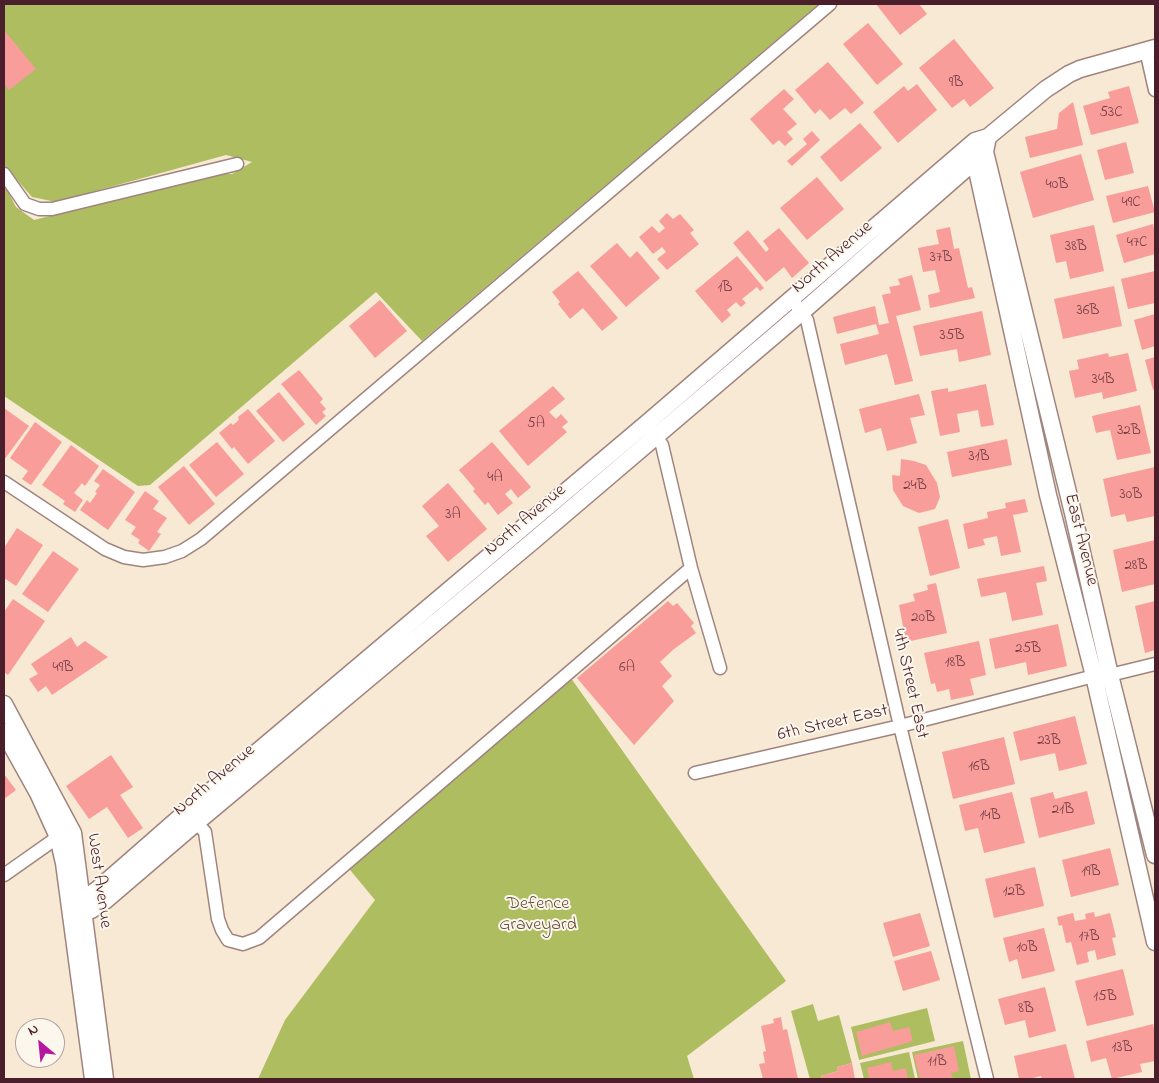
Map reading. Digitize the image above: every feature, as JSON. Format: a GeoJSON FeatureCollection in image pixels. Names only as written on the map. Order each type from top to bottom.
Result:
{"type":"FeatureCollection","features":[{"type":"Feature","properties":{"kind":"street"},"geometry":{"type":"LineString","coordinates":[[4,482],[105,549],[124,557],[143,560],[165,557],[182,551],[201,539],[830,4]]}},
{"type":"Feature","properties":{"kind":"street"},"geometry":{"type":"LineString","coordinates":[[1150,49],[1155,90]]}},
{"type":"Feature","properties":{"kind":"street","name":"North Avenue"},"geometry":{"type":"LineString","coordinates":[[76,907],[191,818],[533,541],[651,430],[797,306],[1046,89],[1080,69],[1150,49]]}},
{"type":"Feature","properties":{"kind":"street","name":"East Avenue"},"geometry":{"type":"LineString","coordinates":[[978,148],[1073,514],[1102,675],[1155,942]]}},
{"type":"Feature","properties":{"kind":"street"},"geometry":{"type":"LineString","coordinates":[[4,174],[25,204],[39,209],[52,209],[237,164]]}},
{"type":"Feature","properties":{"kind":"street","name":"4th Street East"},"geometry":{"type":"LineString","coordinates":[[797,306],[807,320],[900,726],[987,1079]]}},
{"type":"Feature","properties":{"kind":"street"},"geometry":{"type":"LineString","coordinates":[[651,430],[662,445],[691,568],[720,668]]}},
{"type":"Feature","properties":{"kind":"street"},"geometry":{"type":"LineString","coordinates":[[191,818],[205,832],[218,919],[222,930],[228,940],[243,944],[259,938],[691,568]]}},
{"type":"Feature","properties":{"kind":"street","name":"6th Street East"},"geometry":{"type":"LineString","coordinates":[[695,773],[900,726],[1102,675],[1155,664]]}},
{"type":"Feature","properties":{"kind":"street","name":"East Avenue"},"geometry":{"type":"LineString","coordinates":[[1102,675],[1155,856]]}},
{"type":"Feature","properties":{"kind":"street","name":"West Avenue"},"geometry":{"type":"LineString","coordinates":[[4,704],[72,833],[76,907],[93,1079]]}},
{"type":"Feature","properties":{"kind":"street","name":"West Avenue"},"geometry":{"type":"LineString","coordinates":[[4,732],[38,793],[58,837],[76,907],[105,1079]]}},
{"type":"Feature","properties":{"kind":"street"},"geometry":{"type":"LineString","coordinates":[[4,875],[58,837]]}},
{"type":"Feature","properties":{"kind":"green space"},"geometry":{"type":"Polygon","coordinates":[[[5,4],[819,4],[422,341],[376,292],[150,485],[138,486],[4,396],[4,191],[6,188],[16,207],[34,220],[216,174],[232,174],[252,162],[226,155],[56,202],[32,197],[4,165],[5,4]]]}},
{"type":"Feature","properties":{"kind":"green space","name":"Defence Graveyard"},"geometry":{"type":"Polygon","coordinates":[[[568,674],[786,981],[687,1056],[694,1079],[258,1079],[285,1020],[375,900],[346,865],[568,674]]]}},
{"type":"Feature","properties":{"kind":"green space"},"geometry":{"type":"Polygon","coordinates":[[[813,1004],[818,1021],[839,1015],[852,1063],[837,1067],[838,1071],[821,1076],[822,1079],[810,1079],[791,1011],[813,1004]]]}},
{"type":"Feature","properties":{"kind":"green space"},"geometry":{"type":"Polygon","coordinates":[[[927,1008],[935,1041],[859,1060],[851,1027],[927,1008]]]}},
{"type":"Feature","properties":{"kind":"green space"},"geometry":{"type":"Polygon","coordinates":[[[963,1041],[971,1079],[918,1079],[912,1052],[963,1041]]]}},
{"type":"Feature","properties":{"kind":"green space"},"geometry":{"type":"Polygon","coordinates":[[[909,1052],[915,1079],[864,1079],[860,1063],[909,1052]]]}},
{"type":"Feature","properties":{"kind":"building"},"geometry":{"type":"Polygon","coordinates":[[[876,4],[919,4],[927,14],[900,35],[876,4]]]}},
{"type":"Feature","properties":{"kind":"building"},"geometry":{"type":"Polygon","coordinates":[[[868,23],[903,64],[877,85],[843,44],[868,23]]]}},
{"type":"Feature","properties":{"kind":"building"},"geometry":{"type":"Polygon","coordinates":[[[4,30],[36,69],[9,90],[4,84],[4,30]]]}},
{"type":"Feature","properties":{"kind":"building"},"geometry":{"type":"Polygon","coordinates":[[[954,39],[994,88],[970,107],[964,99],[952,108],[919,68],[954,39]]]}},
{"type":"Feature","properties":{"kind":"building"},"geometry":{"type":"Polygon","coordinates":[[[828,62],[864,103],[851,114],[845,108],[830,120],[820,109],[815,114],[795,90],[828,62]]]}},
{"type":"Feature","properties":{"kind":"building"},"geometry":{"type":"Polygon","coordinates":[[[917,84],[937,110],[898,143],[873,112],[904,86],[908,91],[917,84]]]}},
{"type":"Feature","properties":{"kind":"building"},"geometry":{"type":"Polygon","coordinates":[[[1129,86],[1139,123],[1091,135],[1083,106],[1110,98],[1108,92],[1129,86]]]}},
{"type":"Feature","properties":{"kind":"building"},"geometry":{"type":"Polygon","coordinates":[[[784,89],[794,99],[783,109],[797,124],[787,132],[793,139],[785,146],[779,140],[773,145],[750,119],[784,89]]]}},
{"type":"Feature","properties":{"kind":"building"},"geometry":{"type":"Polygon","coordinates":[[[1073,102],[1083,145],[1030,158],[1025,137],[1057,129],[1059,113],[1073,102]]]}},
{"type":"Feature","properties":{"kind":"building"},"geometry":{"type":"Polygon","coordinates":[[[860,123],[882,148],[841,182],[820,157],[860,123]]]}},
{"type":"Feature","properties":{"kind":"building"},"geometry":{"type":"Polygon","coordinates":[[[812,131],[820,140],[792,166],[787,161],[807,144],[803,139],[812,131]]]}},
{"type":"Feature","properties":{"kind":"building"},"geometry":{"type":"Polygon","coordinates":[[[1126,142],[1134,173],[1105,180],[1097,150],[1126,142]]]}},
{"type":"Feature","properties":{"kind":"building"},"geometry":{"type":"Polygon","coordinates":[[[1081,154],[1094,200],[1033,218],[1020,172],[1081,154]]]}},
{"type":"Feature","properties":{"kind":"building"},"geometry":{"type":"Polygon","coordinates":[[[817,177],[844,209],[807,240],[780,208],[817,177]]]}},
{"type":"Feature","properties":{"kind":"building"},"geometry":{"type":"Polygon","coordinates":[[[1148,186],[1155,212],[1113,223],[1106,196],[1148,186]]]}},
{"type":"Feature","properties":{"kind":"building"},"geometry":{"type":"Polygon","coordinates":[[[667,213],[673,219],[680,214],[694,230],[690,233],[699,244],[667,270],[657,259],[666,252],[662,247],[653,254],[639,237],[652,226],[659,233],[665,228],[659,221],[667,213]]]}},
{"type":"Feature","properties":{"kind":"building"},"geometry":{"type":"Polygon","coordinates":[[[1153,224],[1155,254],[1124,263],[1116,235],[1153,224]]]}},
{"type":"Feature","properties":{"kind":"building"},"geometry":{"type":"Polygon","coordinates":[[[1094,225],[1104,271],[1070,279],[1066,261],[1056,263],[1050,235],[1094,225]]]}},
{"type":"Feature","properties":{"kind":"building"},"geometry":{"type":"Polygon","coordinates":[[[950,227],[954,249],[959,248],[968,288],[972,287],[975,298],[930,308],[928,295],[940,292],[935,270],[923,272],[918,248],[939,244],[936,230],[950,227]]]}},
{"type":"Feature","properties":{"kind":"building"},"geometry":{"type":"Polygon","coordinates":[[[779,228],[809,263],[792,278],[784,267],[766,282],[733,243],[748,230],[766,252],[769,249],[763,241],[779,228]]]}},
{"type":"Feature","properties":{"kind":"building"},"geometry":{"type":"Polygon","coordinates":[[[617,243],[630,258],[637,251],[660,278],[626,307],[590,266],[617,243]]]}},
{"type":"Feature","properties":{"kind":"building"},"geometry":{"type":"Polygon","coordinates":[[[737,256],[764,288],[760,291],[757,287],[742,299],[746,303],[741,307],[736,302],[727,310],[731,315],[722,323],[695,291],[737,256]]]}},
{"type":"Feature","properties":{"kind":"building"},"geometry":{"type":"Polygon","coordinates":[[[578,271],[618,318],[602,331],[583,308],[570,319],[558,304],[560,302],[552,292],[578,271]]]}},
{"type":"Feature","properties":{"kind":"building"},"geometry":{"type":"Polygon","coordinates":[[[1155,271],[1155,303],[1128,309],[1121,279],[1155,271]]]}},
{"type":"Feature","properties":{"kind":"building"},"geometry":{"type":"Polygon","coordinates":[[[912,275],[921,310],[896,316],[913,381],[895,385],[887,354],[845,365],[840,344],[879,334],[876,324],[837,334],[833,317],[875,306],[879,325],[889,323],[882,295],[891,293],[889,287],[900,285],[898,279],[912,275]]]}},
{"type":"Feature","properties":{"kind":"building"},"geometry":{"type":"Polygon","coordinates":[[[1114,286],[1122,326],[1063,339],[1054,299],[1114,286]]]}},
{"type":"Feature","properties":{"kind":"building"},"geometry":{"type":"Polygon","coordinates":[[[380,300],[407,331],[375,358],[349,326],[380,300]]]}},
{"type":"Feature","properties":{"kind":"building"},"geometry":{"type":"Polygon","coordinates":[[[982,311],[991,355],[959,362],[957,349],[920,356],[913,326],[982,311]]]}},
{"type":"Feature","properties":{"kind":"building"},"geometry":{"type":"Polygon","coordinates":[[[1155,314],[1155,346],[1142,350],[1134,320],[1155,314]]]}},
{"type":"Feature","properties":{"kind":"building"},"geometry":{"type":"Polygon","coordinates":[[[1108,353],[1109,357],[1128,353],[1137,391],[1103,399],[1102,392],[1075,398],[1069,371],[1079,369],[1077,360],[1108,353]]]}},
{"type":"Feature","properties":{"kind":"building"},"geometry":{"type":"Polygon","coordinates":[[[1155,357],[1155,389],[1153,390],[1145,360],[1155,357]]]}},
{"type":"Feature","properties":{"kind":"building"},"geometry":{"type":"Polygon","coordinates":[[[299,370],[323,399],[320,402],[326,409],[322,412],[326,416],[316,425],[281,384],[299,370]]]}},
{"type":"Feature","properties":{"kind":"building"},"geometry":{"type":"Polygon","coordinates":[[[986,384],[994,425],[981,427],[978,410],[957,414],[960,432],[940,436],[931,391],[948,388],[948,392],[986,384]]]}},
{"type":"Feature","properties":{"kind":"building"},"geometry":{"type":"Polygon","coordinates":[[[553,386],[565,399],[549,412],[556,419],[561,414],[568,422],[562,427],[567,432],[528,466],[499,431],[553,386]]]}},
{"type":"Feature","properties":{"kind":"building"},"geometry":{"type":"Polygon","coordinates":[[[279,392],[305,424],[283,442],[256,411],[279,392]]]}},
{"type":"Feature","properties":{"kind":"building"},"geometry":{"type":"Polygon","coordinates":[[[919,394],[925,415],[910,418],[917,443],[887,451],[881,428],[865,433],[859,409],[919,394]]]}},
{"type":"Feature","properties":{"kind":"building"},"geometry":{"type":"Polygon","coordinates":[[[1140,405],[1151,453],[1117,460],[1110,430],[1096,433],[1092,416],[1140,405]]]}},
{"type":"Feature","properties":{"kind":"building"},"geometry":{"type":"Polygon","coordinates":[[[4,408],[29,426],[4,460],[4,408]]]}},
{"type":"Feature","properties":{"kind":"building"},"geometry":{"type":"Polygon","coordinates":[[[248,409],[275,441],[248,464],[219,433],[231,423],[233,425],[239,420],[238,417],[248,409]]]}},
{"type":"Feature","properties":{"kind":"building"},"geometry":{"type":"Polygon","coordinates":[[[35,422],[62,442],[31,485],[22,479],[28,471],[10,458],[35,422]]]}},
{"type":"Feature","properties":{"kind":"building"},"geometry":{"type":"Polygon","coordinates":[[[1007,439],[1012,465],[952,477],[947,452],[1007,439]]]}},
{"type":"Feature","properties":{"kind":"building"},"geometry":{"type":"Polygon","coordinates":[[[217,442],[244,474],[216,497],[189,465],[217,442]]]}},
{"type":"Feature","properties":{"kind":"building"},"geometry":{"type":"Polygon","coordinates":[[[492,442],[531,487],[518,498],[511,489],[505,494],[513,503],[498,515],[488,502],[485,505],[473,491],[475,489],[459,470],[492,442]]]}},
{"type":"Feature","properties":{"kind":"building"},"geometry":{"type":"Polygon","coordinates":[[[71,445],[99,466],[85,486],[82,483],[74,493],[83,500],[75,512],[63,504],[65,501],[42,485],[71,445]]]}},
{"type":"Feature","properties":{"kind":"building"},"geometry":{"type":"Polygon","coordinates":[[[901,459],[926,465],[937,483],[940,497],[935,509],[919,513],[903,506],[893,490],[892,475],[900,476],[901,459]]]}},
{"type":"Feature","properties":{"kind":"building"},"geometry":{"type":"Polygon","coordinates":[[[184,466],[215,504],[189,525],[158,487],[184,466]]]}},
{"type":"Feature","properties":{"kind":"building"},"geometry":{"type":"Polygon","coordinates":[[[1155,467],[1155,516],[1127,522],[1125,514],[1111,517],[1103,479],[1155,467]]]}},
{"type":"Feature","properties":{"kind":"building"},"geometry":{"type":"Polygon","coordinates":[[[103,469],[135,492],[108,530],[80,510],[87,500],[90,503],[97,493],[95,492],[100,485],[94,481],[103,469]]]}},
{"type":"Feature","properties":{"kind":"building"},"geometry":{"type":"Polygon","coordinates":[[[448,483],[487,529],[448,562],[426,536],[439,526],[422,506],[448,483]]]}},
{"type":"Feature","properties":{"kind":"building"},"geometry":{"type":"Polygon","coordinates":[[[145,491],[159,501],[153,509],[167,518],[157,532],[161,534],[149,551],[138,543],[140,540],[131,534],[136,527],[125,520],[145,491]]]}},
{"type":"Feature","properties":{"kind":"building"},"geometry":{"type":"Polygon","coordinates":[[[1025,499],[1028,512],[1013,515],[1021,552],[1001,556],[997,536],[983,539],[985,545],[968,549],[963,524],[988,518],[987,512],[1006,508],[1005,503],[1025,499]]]}},
{"type":"Feature","properties":{"kind":"building"},"geometry":{"type":"Polygon","coordinates":[[[948,519],[960,568],[930,576],[918,527],[948,519]]]}},
{"type":"Feature","properties":{"kind":"building"},"geometry":{"type":"Polygon","coordinates":[[[17,528],[43,545],[16,586],[4,578],[4,548],[17,528]]]}},
{"type":"Feature","properties":{"kind":"building"},"geometry":{"type":"Polygon","coordinates":[[[1155,540],[1155,584],[1122,592],[1113,550],[1155,540]]]}},
{"type":"Feature","properties":{"kind":"building"},"geometry":{"type":"Polygon","coordinates":[[[53,551],[79,569],[48,612],[22,594],[53,551]]]}},
{"type":"Feature","properties":{"kind":"building"},"geometry":{"type":"Polygon","coordinates":[[[1044,566],[1047,581],[1036,583],[1043,615],[1012,621],[1006,592],[981,597],[977,579],[1044,566]]]}},
{"type":"Feature","properties":{"kind":"building"},"geometry":{"type":"Polygon","coordinates":[[[936,583],[947,633],[906,642],[899,605],[915,601],[913,594],[928,590],[927,585],[936,583]]]}},
{"type":"Feature","properties":{"kind":"building"},"geometry":{"type":"Polygon","coordinates":[[[13,599],[45,621],[8,675],[4,672],[4,612],[13,599]]]}},
{"type":"Feature","properties":{"kind":"building"},"geometry":{"type":"Polygon","coordinates":[[[668,601],[673,606],[677,603],[694,623],[691,626],[696,633],[660,662],[672,676],[662,686],[674,701],[634,745],[577,678],[668,601]]]}},
{"type":"Feature","properties":{"kind":"building"},"geometry":{"type":"Polygon","coordinates":[[[1155,601],[1155,650],[1145,653],[1135,606],[1155,601]]]}},
{"type":"Feature","properties":{"kind":"building"},"geometry":{"type":"Polygon","coordinates":[[[1058,624],[1067,666],[1028,675],[1026,662],[995,669],[989,639],[1058,624]]]}},
{"type":"Feature","properties":{"kind":"building"},"geometry":{"type":"Polygon","coordinates":[[[71,637],[77,647],[85,641],[108,657],[52,695],[46,686],[38,692],[29,679],[38,674],[31,664],[71,637]]]}},
{"type":"Feature","properties":{"kind":"building"},"geometry":{"type":"Polygon","coordinates":[[[979,641],[986,675],[970,679],[974,695],[951,700],[949,689],[937,692],[935,683],[931,684],[924,653],[979,641]]]}},
{"type":"Feature","properties":{"kind":"building"},"geometry":{"type":"Polygon","coordinates":[[[1075,716],[1087,764],[1059,771],[1055,753],[1020,761],[1013,732],[1075,716]]]}},
{"type":"Feature","properties":{"kind":"building"},"geometry":{"type":"Polygon","coordinates":[[[1004,737],[1015,784],[953,799],[942,752],[1004,737]]]}},
{"type":"Feature","properties":{"kind":"building"},"geometry":{"type":"Polygon","coordinates":[[[111,755],[133,787],[120,795],[143,828],[128,838],[107,807],[89,819],[66,786],[111,755]]]}},
{"type":"Feature","properties":{"kind":"building"},"geometry":{"type":"Polygon","coordinates":[[[4,774],[16,790],[4,799],[4,774]]]}},
{"type":"Feature","properties":{"kind":"building"},"geometry":{"type":"Polygon","coordinates":[[[1087,791],[1095,824],[1039,838],[1030,798],[1053,792],[1055,799],[1087,791]]]}},
{"type":"Feature","properties":{"kind":"building"},"geometry":{"type":"Polygon","coordinates":[[[1012,792],[1025,843],[984,853],[978,828],[965,831],[959,805],[1012,792]]]}},
{"type":"Feature","properties":{"kind":"building"},"geometry":{"type":"Polygon","coordinates":[[[1110,848],[1119,885],[1071,897],[1062,860],[1110,848]]]}},
{"type":"Feature","properties":{"kind":"building"},"geometry":{"type":"Polygon","coordinates":[[[1035,867],[1044,906],[994,918],[985,879],[1035,867]]]}},
{"type":"Feature","properties":{"kind":"building"},"geometry":{"type":"Polygon","coordinates":[[[1094,912],[1095,917],[1110,913],[1116,937],[1112,938],[1116,955],[1097,960],[1095,950],[1087,952],[1089,962],[1077,965],[1071,942],[1066,943],[1062,925],[1059,926],[1057,917],[1073,913],[1075,921],[1086,919],[1085,914],[1094,912]]]}},
{"type":"Feature","properties":{"kind":"building"},"geometry":{"type":"Polygon","coordinates":[[[920,913],[930,946],[893,957],[883,923],[920,913]]]}},
{"type":"Feature","properties":{"kind":"building"},"geometry":{"type":"Polygon","coordinates":[[[1044,928],[1055,971],[1022,979],[1017,959],[1009,962],[1003,938],[1044,928]]]}},
{"type":"Feature","properties":{"kind":"building"},"geometry":{"type":"Polygon","coordinates":[[[931,951],[940,980],[903,991],[894,961],[931,951]]]}},
{"type":"Feature","properties":{"kind":"building"},"geometry":{"type":"Polygon","coordinates":[[[1123,969],[1134,1015],[1087,1026],[1075,981],[1123,969]]]}},
{"type":"Feature","properties":{"kind":"building"},"geometry":{"type":"Polygon","coordinates":[[[1045,987],[1056,1031],[1029,1038],[1025,1020],[1005,1025],[998,999],[1045,987]]]}},
{"type":"Feature","properties":{"kind":"building"},"geometry":{"type":"Polygon","coordinates":[[[781,1017],[783,1030],[787,1029],[798,1079],[763,1079],[759,1064],[765,1063],[763,1052],[766,1051],[761,1026],[774,1023],[773,1019],[781,1017]]]}},
{"type":"Feature","properties":{"kind":"building"},"geometry":{"type":"Polygon","coordinates":[[[890,1022],[893,1031],[909,1027],[913,1041],[862,1056],[856,1032],[890,1022]]]}},
{"type":"Feature","properties":{"kind":"building"},"geometry":{"type":"Polygon","coordinates":[[[1153,1024],[1155,1033],[1155,1061],[1140,1064],[1142,1072],[1112,1079],[1106,1058],[1091,1062],[1086,1041],[1153,1024]]]}},
{"type":"Feature","properties":{"kind":"building"},"geometry":{"type":"Polygon","coordinates":[[[1066,1044],[1075,1079],[1042,1079],[1041,1076],[1019,1079],[1014,1056],[1066,1044]]]}},
{"type":"Feature","properties":{"kind":"building"},"geometry":{"type":"Polygon","coordinates":[[[954,1046],[959,1071],[951,1073],[953,1079],[920,1079],[914,1055],[954,1046]]]}},
{"type":"Feature","properties":{"kind":"building"},"geometry":{"type":"Polygon","coordinates":[[[891,1062],[893,1071],[906,1068],[908,1079],[869,1079],[867,1068],[891,1062]]]}},
{"type":"Feature","properties":{"kind":"building"},"geometry":{"type":"Polygon","coordinates":[[[852,1063],[855,1079],[822,1079],[821,1076],[838,1071],[837,1067],[852,1063]]]}}]}
